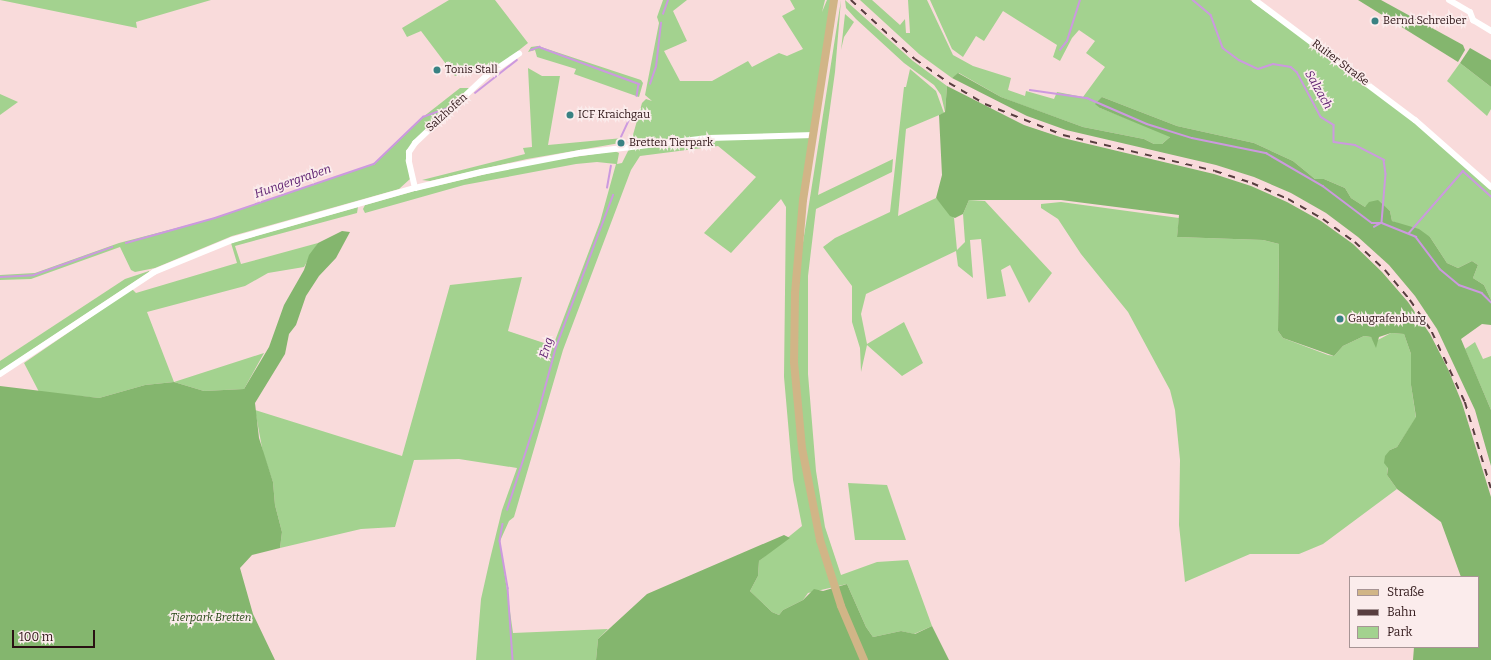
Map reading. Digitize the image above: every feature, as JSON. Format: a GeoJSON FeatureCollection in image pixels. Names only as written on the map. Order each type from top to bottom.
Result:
{"type":"FeatureCollection","features":[{"type":"Feature","properties":{"kind":"main road"},"geometry":{"type":"LineString","coordinates":[[834,0],[803,200],[795,294],[794,362],[802,448],[811,503],[829,574],[864,660]]}},
{"type":"Feature","properties":{"kind":"street","name":"Ruiter Straße"},"geometry":{"type":"LineString","coordinates":[[1254,0],[1425,128],[1491,187]]}},
{"type":"Feature","properties":{"kind":"street"},"geometry":{"type":"LineString","coordinates":[[1448,0],[1470,12],[1473,20],[1491,31]]}},
{"type":"Feature","properties":{"kind":"street","name":"Salzhofen"},"geometry":{"type":"LineString","coordinates":[[415,188],[409,161],[409,152],[415,143],[486,76],[518,54]]}},
{"type":"Feature","properties":{"kind":"street"},"geometry":{"type":"LineString","coordinates":[[0,374],[124,290],[174,262],[232,240],[415,188],[532,161],[618,147],[733,136],[814,135]]}},
{"type":"Feature","properties":{"kind":"green space"},"geometry":{"type":"Polygon","coordinates":[[[0,0],[211,0],[136,22],[137,28],[0,0]]]}},
{"type":"Feature","properties":{"kind":"green space"},"geometry":{"type":"Polygon","coordinates":[[[449,0],[495,0],[528,43],[494,70],[474,71],[455,76],[421,31],[407,37],[402,28],[449,0]]]}},
{"type":"Feature","properties":{"kind":"green space"},"geometry":{"type":"Polygon","coordinates":[[[663,0],[687,0],[673,11],[687,41],[664,51],[680,81],[712,81],[748,61],[752,67],[779,53],[787,56],[803,49],[782,16],[795,9],[790,0],[825,0],[822,12],[827,0],[834,0],[820,80],[796,287],[841,0],[835,72],[818,195],[893,159],[892,172],[816,209],[808,276],[808,374],[816,471],[825,527],[841,575],[877,562],[908,560],[932,626],[914,634],[901,631],[873,637],[866,627],[847,584],[808,593],[803,600],[783,610],[779,615],[772,612],[750,591],[758,576],[759,561],[802,526],[793,480],[784,377],[786,207],[781,199],[731,253],[704,233],[756,177],[718,146],[640,156],[631,170],[563,350],[514,517],[509,521],[500,541],[513,633],[608,629],[598,639],[596,660],[476,660],[481,599],[502,510],[517,468],[459,459],[414,460],[395,527],[361,529],[280,548],[282,532],[275,505],[273,482],[263,453],[255,410],[402,456],[450,285],[522,277],[508,331],[553,346],[600,222],[616,164],[597,162],[576,164],[464,185],[365,213],[363,209],[365,205],[418,190],[534,163],[615,151],[619,153],[617,164],[622,163],[629,149],[642,103],[646,99],[652,101],[645,95],[659,23],[657,17],[663,0]]]}},
{"type":"Feature","properties":{"kind":"green space"},"geometry":{"type":"Polygon","coordinates":[[[845,0],[913,61],[947,86],[945,112],[941,95],[934,85],[904,63],[856,19],[846,8],[845,0]]]}},
{"type":"Feature","properties":{"kind":"green space"},"geometry":{"type":"Polygon","coordinates":[[[860,0],[872,0],[900,25],[905,19],[906,33],[910,33],[908,0],[927,0],[953,55],[973,66],[1011,78],[1008,90],[1025,96],[1026,91],[1054,99],[1057,92],[1083,97],[1105,67],[1086,53],[1095,41],[1079,30],[1072,38],[1060,61],[1053,57],[1057,45],[1003,11],[984,41],[976,36],[963,57],[952,49],[930,0],[1250,0],[1415,120],[1491,187],[1491,300],[1484,285],[1473,278],[1478,265],[1472,261],[1458,268],[1447,263],[1430,237],[1392,221],[1390,211],[1378,201],[1365,207],[1351,198],[1345,188],[1324,179],[1315,179],[1293,161],[1254,143],[1177,126],[1102,97],[1100,108],[1171,136],[1162,144],[1154,144],[1144,139],[1083,127],[1001,97],[959,73],[952,78],[919,54],[860,0]]]}},
{"type":"Feature","properties":{"kind":"green space"},"geometry":{"type":"Polygon","coordinates":[[[1358,0],[1381,0],[1463,45],[1465,50],[1458,62],[1358,0]]]}},
{"type":"Feature","properties":{"kind":"green space"},"geometry":{"type":"Polygon","coordinates":[[[845,14],[854,22],[844,37],[841,50],[845,14]]]}},
{"type":"Feature","properties":{"kind":"green space"},"geometry":{"type":"Polygon","coordinates":[[[538,46],[641,80],[643,83],[639,97],[574,74],[576,69],[537,57],[535,50],[528,52],[531,47],[538,46]]]}},
{"type":"Feature","properties":{"kind":"green space"},"geometry":{"type":"Polygon","coordinates":[[[1470,48],[1491,60],[1491,87],[1460,63],[1470,48]]]}},
{"type":"Feature","properties":{"kind":"green space"},"geometry":{"type":"Polygon","coordinates":[[[1460,63],[1491,87],[1491,109],[1487,116],[1447,81],[1460,63]]]}},
{"type":"Feature","properties":{"kind":"green space"},"geometry":{"type":"Polygon","coordinates":[[[528,68],[542,76],[560,76],[548,145],[623,138],[624,140],[620,143],[527,159],[430,181],[422,180],[525,154],[523,148],[532,147],[528,68]]]}},
{"type":"Feature","properties":{"kind":"green space"},"geometry":{"type":"Polygon","coordinates":[[[910,69],[936,91],[944,113],[906,129],[898,216],[936,198],[954,218],[957,250],[965,242],[963,214],[969,200],[985,201],[1052,273],[1029,303],[1010,265],[1001,270],[1006,296],[987,299],[981,239],[970,240],[973,278],[958,266],[956,251],[866,294],[861,314],[867,344],[904,322],[923,363],[902,376],[867,345],[861,372],[860,348],[852,322],[852,286],[823,247],[835,238],[890,212],[904,87],[906,87],[910,69]]]}},
{"type":"Feature","properties":{"kind":"green space"},"geometry":{"type":"Polygon","coordinates":[[[958,73],[1001,97],[1083,127],[1144,139],[1154,144],[1162,144],[1170,137],[1100,108],[1095,104],[1102,97],[1177,126],[1254,143],[1293,161],[1315,179],[1324,179],[1345,188],[1351,198],[1365,207],[1369,202],[1378,200],[1390,211],[1392,221],[1419,229],[1430,237],[1447,263],[1458,268],[1472,261],[1478,265],[1473,278],[1484,285],[1491,300],[1491,325],[1482,324],[1461,339],[1491,410],[1491,466],[1475,410],[1437,329],[1415,296],[1389,265],[1358,237],[1326,213],[1291,193],[1254,177],[1216,165],[1066,130],[1027,116],[952,78],[958,73]]]}},
{"type":"Feature","properties":{"kind":"green space"},"geometry":{"type":"Polygon","coordinates":[[[947,86],[1024,125],[1063,138],[1214,174],[1251,186],[1287,202],[1321,221],[1353,244],[1382,272],[1408,302],[1430,334],[1448,369],[1462,403],[1491,497],[1491,660],[1413,660],[1414,648],[1479,648],[1479,576],[1461,576],[1441,522],[1397,489],[1387,475],[1388,468],[1384,463],[1385,456],[1390,450],[1397,447],[1416,417],[1411,385],[1411,354],[1404,334],[1391,333],[1379,337],[1376,348],[1371,337],[1364,336],[1343,346],[1334,356],[1283,338],[1278,331],[1279,244],[1263,240],[1177,237],[1179,215],[1061,200],[969,200],[963,214],[955,218],[950,216],[936,198],[942,175],[939,115],[945,112],[947,86]]]}},
{"type":"Feature","properties":{"kind":"green space"},"geometry":{"type":"Polygon","coordinates":[[[460,88],[470,88],[406,151],[410,179],[399,189],[232,236],[155,268],[135,272],[131,270],[120,247],[31,279],[0,280],[0,275],[35,273],[119,243],[215,218],[374,164],[423,117],[460,88]]]}},
{"type":"Feature","properties":{"kind":"green space"},"geometry":{"type":"Polygon","coordinates":[[[0,94],[18,102],[0,115],[0,94]]]}},
{"type":"Feature","properties":{"kind":"green space"},"geometry":{"type":"Polygon","coordinates":[[[1061,202],[1179,218],[1177,237],[1263,240],[1279,244],[1278,331],[1283,338],[1334,356],[1343,346],[1364,336],[1371,337],[1374,342],[1391,333],[1404,334],[1411,354],[1411,385],[1416,418],[1397,447],[1390,450],[1387,475],[1397,489],[1323,544],[1299,554],[1250,554],[1185,582],[1179,525],[1180,460],[1175,410],[1170,390],[1128,312],[1081,254],[1058,219],[1041,208],[1041,204],[1061,202]]]}},
{"type":"Feature","properties":{"kind":"green space"},"geometry":{"type":"Polygon","coordinates":[[[358,207],[357,213],[235,246],[241,264],[318,243],[304,267],[268,273],[245,286],[147,312],[174,382],[145,385],[99,398],[39,392],[24,363],[132,289],[136,293],[237,263],[231,243],[358,207]]]}},
{"type":"Feature","properties":{"kind":"green space","name":"Tierpark Bretten"},"geometry":{"type":"Polygon","coordinates":[[[342,231],[350,232],[336,258],[319,276],[306,296],[296,325],[289,334],[285,354],[255,403],[259,438],[273,482],[275,505],[282,532],[280,548],[252,555],[240,568],[253,614],[275,660],[0,660],[0,386],[99,398],[145,385],[174,382],[204,391],[244,389],[269,347],[284,305],[304,270],[309,255],[318,243],[342,231]]]}},
{"type":"Feature","properties":{"kind":"green space"},"geometry":{"type":"Polygon","coordinates":[[[149,271],[0,371],[0,361],[125,279],[149,271]]]}},
{"type":"Feature","properties":{"kind":"green space"},"geometry":{"type":"Polygon","coordinates":[[[1475,342],[1483,359],[1491,356],[1491,410],[1465,349],[1475,342]]]}},
{"type":"Feature","properties":{"kind":"green space"},"geometry":{"type":"Polygon","coordinates":[[[264,353],[244,389],[204,391],[174,382],[264,353]]]}},
{"type":"Feature","properties":{"kind":"green space"},"geometry":{"type":"Polygon","coordinates":[[[848,483],[887,485],[906,540],[855,540],[848,483]]]}},
{"type":"Feature","properties":{"kind":"green space"},"geometry":{"type":"Polygon","coordinates":[[[784,535],[790,538],[759,561],[758,576],[750,591],[772,612],[779,615],[783,610],[803,600],[814,589],[823,591],[847,584],[866,627],[873,637],[901,631],[915,634],[932,626],[949,660],[596,660],[598,639],[647,594],[784,535]]]}},
{"type":"Feature","properties":{"kind":"waterway","name":"Hungergraben"},"geometry":{"type":"LineString","coordinates":[[663,14],[668,0]]}},
{"type":"Feature","properties":{"kind":"waterway"},"geometry":{"type":"LineString","coordinates":[[1060,50],[1067,41],[1080,0]]}},
{"type":"Feature","properties":{"kind":"waterway","name":"Salzach"},"geometry":{"type":"LineString","coordinates":[[1193,0],[1211,15],[1223,48],[1239,60],[1258,69],[1273,64],[1291,67],[1297,72],[1321,117],[1334,125],[1334,142],[1355,145],[1384,160],[1386,174],[1382,223],[1416,237],[1440,269],[1459,285],[1482,293],[1491,302]]}},
{"type":"Feature","properties":{"kind":"waterway","name":"Hungergraben"},"geometry":{"type":"LineString","coordinates":[[650,84],[656,67],[661,23]]}},
{"type":"Feature","properties":{"kind":"waterway","name":"Hungergraben"},"geometry":{"type":"LineString","coordinates":[[531,50],[539,47],[639,84],[637,96]]}},
{"type":"Feature","properties":{"kind":"waterway","name":"Hungergraben"},"geometry":{"type":"LineString","coordinates":[[475,93],[517,60]]}},
{"type":"Feature","properties":{"kind":"waterway"},"geometry":{"type":"LineString","coordinates":[[1030,90],[1087,98],[1147,124],[1192,138],[1266,153],[1323,186],[1372,223],[1382,223]]}},
{"type":"Feature","properties":{"kind":"waterway","name":"Hungergraben"},"geometry":{"type":"LineString","coordinates":[[126,243],[215,218],[374,164],[423,117],[448,108]]}},
{"type":"Feature","properties":{"kind":"waterway","name":"Eng"},"geometry":{"type":"LineString","coordinates":[[621,137],[632,113]]}},
{"type":"Feature","properties":{"kind":"waterway","name":"Eng"},"geometry":{"type":"LineString","coordinates":[[607,188],[611,166]]}},
{"type":"Feature","properties":{"kind":"waterway"},"geometry":{"type":"LineString","coordinates":[[1409,233],[1463,171],[1491,196]]}},
{"type":"Feature","properties":{"kind":"waterway","name":"Eng"},"geometry":{"type":"LineString","coordinates":[[507,510],[538,414],[556,347],[613,195]]}},
{"type":"Feature","properties":{"kind":"waterway"},"geometry":{"type":"LineString","coordinates":[[1374,227],[1381,223]]}},
{"type":"Feature","properties":{"kind":"waterway","name":"Hungergraben"},"geometry":{"type":"LineString","coordinates":[[0,277],[34,275],[112,247]]}},
{"type":"Feature","properties":{"kind":"waterway","name":"Eng"},"geometry":{"type":"LineString","coordinates":[[503,524],[500,541],[508,588],[513,660]]}},
{"type":"Feature","properties":{"kind":"railway"},"geometry":{"type":"LineString","coordinates":[[851,0],[915,59],[949,83],[985,104],[1063,135],[1215,171],[1252,183],[1288,199],[1323,219],[1355,242],[1385,270],[1410,300],[1432,332],[1465,402],[1491,488]]}},
{"type":"Feature","properties":{"kind":"place","name":"Bernd Schreiber"},"geometry":{"type":"Point","coordinates":[1375,21]}},
{"type":"Feature","properties":{"kind":"place","name":"Tonis Stall"},"geometry":{"type":"Point","coordinates":[437,70]}},
{"type":"Feature","properties":{"kind":"place","name":"ICF Kraichgau"},"geometry":{"type":"Point","coordinates":[570,115]}},
{"type":"Feature","properties":{"kind":"place","name":"Bretten Tierpark"},"geometry":{"type":"Point","coordinates":[621,143]}},
{"type":"Feature","properties":{"kind":"place","name":"Gaugrafenburg"},"geometry":{"type":"Point","coordinates":[1340,319]}}]}
